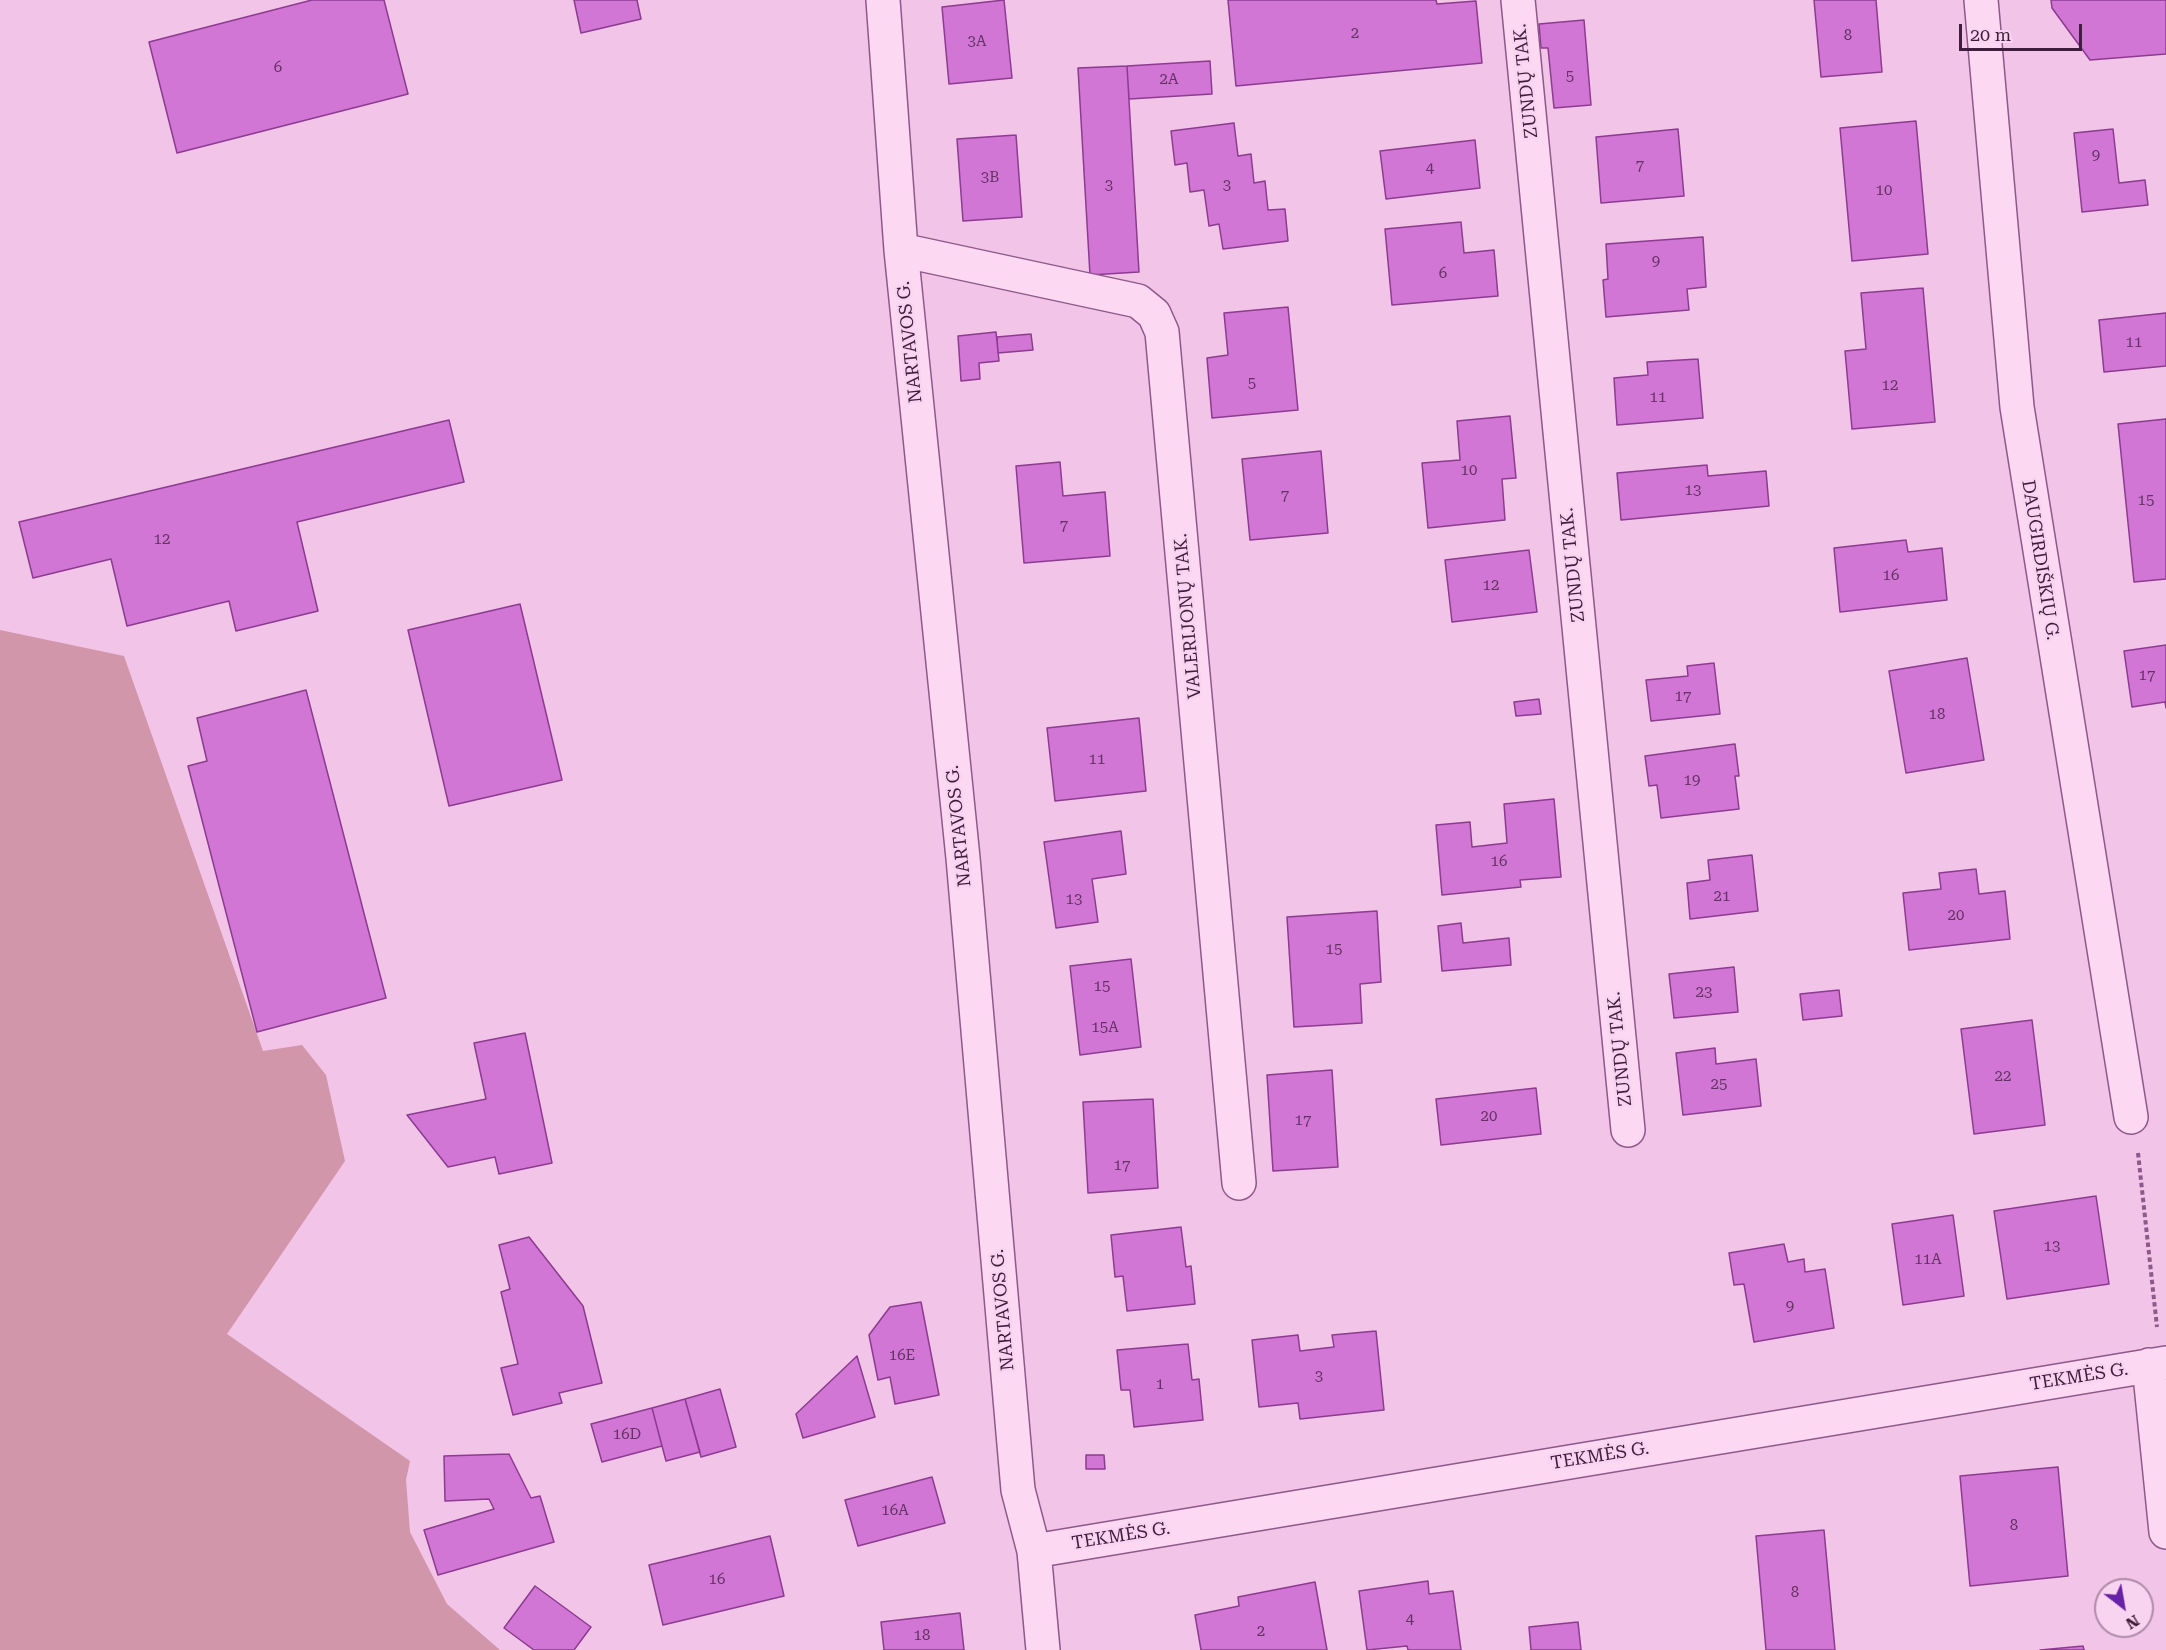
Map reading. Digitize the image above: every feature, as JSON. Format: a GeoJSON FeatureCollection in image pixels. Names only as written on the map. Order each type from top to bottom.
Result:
{"type":"FeatureCollection","features":[{"type":"Feature","properties":{"kind":"street","name":"NARTAVOS G."},"geometry":{"type":"LineString","coordinates":[[883,0],[900,250],[963,858],[1018,1490],[1034,1551],[1043,1650]]}},
{"type":"Feature","properties":{"kind":"street","name":"ZUNDŲ TAK."},"geometry":{"type":"LineString","coordinates":[[1518,0],[1628,1130]]}},
{"type":"Feature","properties":{"kind":"street","name":"DAUGIRDIŠKIŲ G."},"geometry":{"type":"LineString","coordinates":[[1981,0],[2017,407],[2131,1117]]}},
{"type":"Feature","properties":{"kind":"street","name":"VALERIJONŲ TAK."},"geometry":{"type":"LineString","coordinates":[[900,250],[1138,301],[1154,314],[1162,332],[1239,1183]]}},
{"type":"Feature","properties":{"kind":"street","name":"TEKMĖS G."},"geometry":{"type":"LineString","coordinates":[[1034,1551],[2159,1364]]}},
{"type":"Feature","properties":{"kind":"street"},"geometry":{"type":"LineString","coordinates":[[2159,1364],[2166,1532]]}},
{"type":"Feature","properties":{"kind":"path"},"geometry":{"type":"LineString","coordinates":[[2131,1117],[2137,1143],[2159,1364]]}},
{"type":"Feature","properties":{"kind":"shaded area"},"geometry":{"type":"Polygon","coordinates":[[[0,630],[124,656],[263,1051],[302,1045],[326,1075],[345,1161],[227,1334],[410,1461],[406,1480],[410,1532],[447,1604],[500,1650],[0,1650],[0,630]]]}},
{"type":"Feature","properties":{"kind":"building"},"geometry":{"type":"Polygon","coordinates":[[[312,0],[384,0],[408,94],[177,153],[149,42],[312,0]]]}},
{"type":"Feature","properties":{"kind":"building"},"geometry":{"type":"Polygon","coordinates":[[[574,0],[637,0],[641,19],[581,33],[574,0]]]}},
{"type":"Feature","properties":{"kind":"building"},"geometry":{"type":"Polygon","coordinates":[[[1004,0],[1012,78],[949,84],[942,7],[1004,0]]]}},
{"type":"Feature","properties":{"kind":"building"},"geometry":{"type":"Polygon","coordinates":[[[1228,0],[1436,0],[1437,4],[1476,1],[1482,63],[1236,86],[1228,0]]]}},
{"type":"Feature","properties":{"kind":"building"},"geometry":{"type":"Polygon","coordinates":[[[1814,0],[1876,0],[1882,72],[1821,77],[1814,0]]]}},
{"type":"Feature","properties":{"kind":"building"},"geometry":{"type":"Polygon","coordinates":[[[2051,0],[2166,0],[2166,54],[2090,60],[2052,8],[2051,0]]]}},
{"type":"Feature","properties":{"kind":"building"},"geometry":{"type":"Polygon","coordinates":[[[1584,20],[1591,105],[1554,108],[1548,48],[1541,48],[1539,24],[1584,20]]]}},
{"type":"Feature","properties":{"kind":"building"},"geometry":{"type":"Polygon","coordinates":[[[1210,61],[1212,94],[1129,99],[1127,66],[1210,61]]]}},
{"type":"Feature","properties":{"kind":"building"},"geometry":{"type":"Polygon","coordinates":[[[1127,66],[1139,272],[1090,275],[1078,68],[1127,66]]]}},
{"type":"Feature","properties":{"kind":"building"},"geometry":{"type":"Polygon","coordinates":[[[1916,121],[1928,254],[1852,261],[1840,128],[1916,121]]]}},
{"type":"Feature","properties":{"kind":"building"},"geometry":{"type":"Polygon","coordinates":[[[1234,123],[1238,156],[1251,154],[1254,183],[1265,181],[1268,210],[1285,209],[1288,241],[1223,249],[1219,224],[1209,226],[1204,190],[1190,192],[1187,163],[1175,165],[1171,131],[1234,123]]]}},
{"type":"Feature","properties":{"kind":"building"},"geometry":{"type":"Polygon","coordinates":[[[1678,129],[1684,196],[1601,203],[1596,137],[1678,129]]]}},
{"type":"Feature","properties":{"kind":"building"},"geometry":{"type":"Polygon","coordinates":[[[2113,129],[2119,183],[2145,180],[2148,205],[2082,212],[2074,133],[2113,129]]]}},
{"type":"Feature","properties":{"kind":"building"},"geometry":{"type":"Polygon","coordinates":[[[1016,135],[1022,217],[963,221],[957,139],[1016,135]]]}},
{"type":"Feature","properties":{"kind":"building"},"geometry":{"type":"Polygon","coordinates":[[[1475,140],[1480,188],[1386,199],[1380,151],[1475,140]]]}},
{"type":"Feature","properties":{"kind":"building"},"geometry":{"type":"Polygon","coordinates":[[[1461,222],[1464,253],[1494,250],[1498,296],[1392,305],[1385,229],[1461,222]]]}},
{"type":"Feature","properties":{"kind":"building"},"geometry":{"type":"Polygon","coordinates":[[[1703,237],[1706,287],[1687,289],[1689,310],[1606,317],[1603,280],[1608,279],[1606,244],[1703,237]]]}},
{"type":"Feature","properties":{"kind":"building"},"geometry":{"type":"Polygon","coordinates":[[[1923,288],[1935,422],[1852,429],[1845,351],[1866,349],[1861,293],[1923,288]]]}},
{"type":"Feature","properties":{"kind":"building"},"geometry":{"type":"Polygon","coordinates":[[[1288,307],[1298,410],[1212,418],[1207,358],[1228,355],[1224,313],[1288,307]]]}},
{"type":"Feature","properties":{"kind":"building"},"geometry":{"type":"Polygon","coordinates":[[[2166,313],[2166,366],[2104,372],[2099,320],[2166,313]]]}},
{"type":"Feature","properties":{"kind":"building"},"geometry":{"type":"Polygon","coordinates":[[[996,332],[999,361],[979,363],[980,379],[961,381],[958,336],[996,332]]]}},
{"type":"Feature","properties":{"kind":"building"},"geometry":{"type":"Polygon","coordinates":[[[1031,334],[1033,350],[998,353],[997,337],[1031,334]]]}},
{"type":"Feature","properties":{"kind":"building"},"geometry":{"type":"Polygon","coordinates":[[[1698,359],[1703,418],[1617,425],[1614,378],[1648,375],[1647,362],[1698,359]]]}},
{"type":"Feature","properties":{"kind":"building"},"geometry":{"type":"Polygon","coordinates":[[[1510,416],[1516,478],[1502,479],[1505,520],[1428,528],[1422,463],[1460,460],[1457,421],[1510,416]]]}},
{"type":"Feature","properties":{"kind":"building"},"geometry":{"type":"Polygon","coordinates":[[[2166,419],[2166,579],[2134,582],[2118,424],[2166,419]]]}},
{"type":"Feature","properties":{"kind":"building"},"geometry":{"type":"Polygon","coordinates":[[[449,420],[464,482],[297,522],[318,611],[236,631],[229,601],[127,626],[111,559],[33,578],[19,522],[449,420]]]}},
{"type":"Feature","properties":{"kind":"building"},"geometry":{"type":"Polygon","coordinates":[[[1321,451],[1328,533],[1250,540],[1242,459],[1321,451]]]}},
{"type":"Feature","properties":{"kind":"building"},"geometry":{"type":"Polygon","coordinates":[[[1060,462],[1063,496],[1105,492],[1110,556],[1024,563],[1016,466],[1060,462]]]}},
{"type":"Feature","properties":{"kind":"building"},"geometry":{"type":"Polygon","coordinates":[[[1707,465],[1708,476],[1766,471],[1769,506],[1621,520],[1617,473],[1707,465]]]}},
{"type":"Feature","properties":{"kind":"building"},"geometry":{"type":"Polygon","coordinates":[[[1906,540],[1908,552],[1942,548],[1947,600],[1840,612],[1834,548],[1906,540]]]}},
{"type":"Feature","properties":{"kind":"building"},"geometry":{"type":"Polygon","coordinates":[[[1529,550],[1537,612],[1452,622],[1445,560],[1529,550]]]}},
{"type":"Feature","properties":{"kind":"building"},"geometry":{"type":"Polygon","coordinates":[[[520,604],[562,780],[449,806],[408,630],[520,604]]]}},
{"type":"Feature","properties":{"kind":"building"},"geometry":{"type":"Polygon","coordinates":[[[2166,645],[2166,708],[2165,702],[2132,707],[2124,651],[2166,645]]]}},
{"type":"Feature","properties":{"kind":"building"},"geometry":{"type":"Polygon","coordinates":[[[1967,658],[1984,760],[1906,773],[1889,671],[1967,658]]]}},
{"type":"Feature","properties":{"kind":"building"},"geometry":{"type":"Polygon","coordinates":[[[1714,663],[1720,714],[1651,721],[1646,680],[1688,676],[1687,666],[1714,663]]]}},
{"type":"Feature","properties":{"kind":"building"},"geometry":{"type":"Polygon","coordinates":[[[306,690],[386,998],[257,1032],[188,766],[207,761],[197,718],[306,690]]]}},
{"type":"Feature","properties":{"kind":"building"},"geometry":{"type":"Polygon","coordinates":[[[1539,699],[1541,714],[1516,716],[1514,702],[1539,699]]]}},
{"type":"Feature","properties":{"kind":"building"},"geometry":{"type":"Polygon","coordinates":[[[1139,718],[1146,791],[1055,801],[1047,728],[1139,718]]]}},
{"type":"Feature","properties":{"kind":"building"},"geometry":{"type":"Polygon","coordinates":[[[1735,744],[1739,776],[1735,776],[1739,809],[1661,818],[1657,785],[1649,786],[1645,756],[1735,744]]]}},
{"type":"Feature","properties":{"kind":"building"},"geometry":{"type":"Polygon","coordinates":[[[1554,799],[1561,877],[1520,880],[1521,887],[1442,895],[1436,825],[1470,822],[1472,847],[1507,843],[1504,804],[1554,799]]]}},
{"type":"Feature","properties":{"kind":"building"},"geometry":{"type":"Polygon","coordinates":[[[1121,831],[1126,874],[1092,879],[1098,922],[1056,928],[1044,842],[1121,831]]]}},
{"type":"Feature","properties":{"kind":"building"},"geometry":{"type":"Polygon","coordinates":[[[1752,855],[1758,911],[1690,919],[1687,883],[1710,880],[1708,860],[1752,855]]]}},
{"type":"Feature","properties":{"kind":"building"},"geometry":{"type":"Polygon","coordinates":[[[1976,869],[1979,894],[2005,891],[2010,939],[1909,950],[1903,893],[1941,889],[1939,873],[1976,869]]]}},
{"type":"Feature","properties":{"kind":"building"},"geometry":{"type":"Polygon","coordinates":[[[1377,911],[1381,982],[1360,984],[1362,1023],[1294,1027],[1287,917],[1377,911]]]}},
{"type":"Feature","properties":{"kind":"building"},"geometry":{"type":"Polygon","coordinates":[[[1461,923],[1463,943],[1509,938],[1511,965],[1442,971],[1438,926],[1461,923]]]}},
{"type":"Feature","properties":{"kind":"building"},"geometry":{"type":"Polygon","coordinates":[[[1131,959],[1141,1047],[1080,1055],[1070,966],[1131,959]]]}},
{"type":"Feature","properties":{"kind":"building"},"geometry":{"type":"Polygon","coordinates":[[[1734,967],[1738,1012],[1674,1018],[1669,974],[1734,967]]]}},
{"type":"Feature","properties":{"kind":"building"},"geometry":{"type":"Polygon","coordinates":[[[1839,990],[1842,1016],[1803,1020],[1800,994],[1839,990]]]}},
{"type":"Feature","properties":{"kind":"building"},"geometry":{"type":"Polygon","coordinates":[[[2032,1020],[2045,1125],[1974,1134],[1961,1029],[2032,1020]]]}},
{"type":"Feature","properties":{"kind":"building"},"geometry":{"type":"Polygon","coordinates":[[[525,1033],[552,1163],[499,1174],[495,1157],[448,1167],[407,1115],[486,1099],[474,1043],[525,1033]]]}},
{"type":"Feature","properties":{"kind":"building"},"geometry":{"type":"Polygon","coordinates":[[[1715,1048],[1716,1064],[1756,1059],[1761,1106],[1683,1115],[1676,1053],[1715,1048]]]}},
{"type":"Feature","properties":{"kind":"building"},"geometry":{"type":"Polygon","coordinates":[[[1332,1070],[1338,1167],[1273,1171],[1267,1075],[1332,1070]]]}},
{"type":"Feature","properties":{"kind":"building"},"geometry":{"type":"Polygon","coordinates":[[[1536,1088],[1541,1134],[1441,1145],[1436,1099],[1536,1088]]]}},
{"type":"Feature","properties":{"kind":"building"},"geometry":{"type":"Polygon","coordinates":[[[1153,1099],[1158,1188],[1088,1193],[1083,1102],[1153,1099]]]}},
{"type":"Feature","properties":{"kind":"building"},"geometry":{"type":"Polygon","coordinates":[[[2096,1196],[2109,1284],[2007,1299],[1994,1211],[2096,1196]]]}},
{"type":"Feature","properties":{"kind":"building"},"geometry":{"type":"Polygon","coordinates":[[[1953,1215],[1964,1296],[1903,1305],[1892,1224],[1953,1215]]]}},
{"type":"Feature","properties":{"kind":"building"},"geometry":{"type":"Polygon","coordinates":[[[1181,1227],[1186,1267],[1191,1266],[1195,1304],[1127,1311],[1123,1276],[1115,1277],[1111,1235],[1181,1227]]]}},
{"type":"Feature","properties":{"kind":"building"},"geometry":{"type":"Polygon","coordinates":[[[529,1237],[583,1306],[602,1383],[559,1393],[562,1403],[513,1415],[501,1368],[518,1364],[501,1292],[510,1289],[499,1245],[529,1237]]]}},
{"type":"Feature","properties":{"kind":"building"},"geometry":{"type":"Polygon","coordinates":[[[1784,1244],[1788,1262],[1804,1259],[1805,1272],[1825,1269],[1834,1328],[1754,1342],[1744,1284],[1734,1285],[1729,1253],[1784,1244]]]}},
{"type":"Feature","properties":{"kind":"building"},"geometry":{"type":"Polygon","coordinates":[[[921,1302],[939,1395],[895,1404],[890,1377],[878,1380],[869,1335],[890,1307],[921,1302]]]}},
{"type":"Feature","properties":{"kind":"building"},"geometry":{"type":"Polygon","coordinates":[[[1376,1331],[1384,1410],[1300,1419],[1298,1403],[1259,1407],[1252,1340],[1298,1335],[1300,1351],[1334,1347],[1332,1335],[1376,1331]]]}},
{"type":"Feature","properties":{"kind":"building"},"geometry":{"type":"Polygon","coordinates":[[[1188,1344],[1192,1380],[1199,1379],[1203,1420],[1134,1427],[1130,1390],[1121,1390],[1117,1350],[1188,1344]]]}},
{"type":"Feature","properties":{"kind":"building"},"geometry":{"type":"Polygon","coordinates":[[[857,1356],[875,1417],[803,1438],[796,1414],[857,1356]]]}},
{"type":"Feature","properties":{"kind":"building"},"geometry":{"type":"Polygon","coordinates":[[[720,1389],[736,1447],[701,1457],[685,1399],[720,1389]]]}},
{"type":"Feature","properties":{"kind":"building"},"geometry":{"type":"Polygon","coordinates":[[[685,1399],[700,1452],[666,1461],[652,1408],[685,1399]]]}},
{"type":"Feature","properties":{"kind":"building"},"geometry":{"type":"Polygon","coordinates":[[[652,1408],[662,1446],[602,1462],[591,1424],[652,1408]]]}},
{"type":"Feature","properties":{"kind":"building"},"geometry":{"type":"Polygon","coordinates":[[[509,1454],[531,1498],[540,1496],[554,1542],[438,1575],[424,1530],[494,1509],[489,1499],[445,1501],[444,1456],[509,1454]]]}},
{"type":"Feature","properties":{"kind":"building"},"geometry":{"type":"Polygon","coordinates":[[[1086,1455],[1104,1455],[1105,1469],[1086,1469],[1086,1455]]]}},
{"type":"Feature","properties":{"kind":"building"},"geometry":{"type":"Polygon","coordinates":[[[2058,1467],[2068,1576],[1970,1586],[1960,1476],[2058,1467]]]}},
{"type":"Feature","properties":{"kind":"building"},"geometry":{"type":"Polygon","coordinates":[[[932,1477],[945,1523],[858,1546],[845,1500],[932,1477]]]}},
{"type":"Feature","properties":{"kind":"building"},"geometry":{"type":"Polygon","coordinates":[[[1824,1530],[1835,1650],[1766,1650],[1756,1536],[1824,1530]]]}},
{"type":"Feature","properties":{"kind":"building"},"geometry":{"type":"Polygon","coordinates":[[[770,1536],[784,1596],[663,1625],[649,1565],[770,1536]]]}},
{"type":"Feature","properties":{"kind":"building"},"geometry":{"type":"Polygon","coordinates":[[[1428,1581],[1429,1594],[1453,1591],[1461,1650],[1408,1650],[1407,1646],[1367,1650],[1359,1591],[1428,1581]]]}},
{"type":"Feature","properties":{"kind":"building"},"geometry":{"type":"Polygon","coordinates":[[[1315,1582],[1327,1650],[1201,1650],[1195,1615],[1239,1606],[1238,1597],[1315,1582]]]}},
{"type":"Feature","properties":{"kind":"building"},"geometry":{"type":"Polygon","coordinates":[[[535,1586],[591,1627],[574,1650],[534,1650],[504,1628],[535,1586]]]}},
{"type":"Feature","properties":{"kind":"building"},"geometry":{"type":"Polygon","coordinates":[[[960,1613],[964,1650],[884,1650],[881,1622],[960,1613]]]}},
{"type":"Feature","properties":{"kind":"building"},"geometry":{"type":"Polygon","coordinates":[[[1578,1622],[1581,1650],[1531,1650],[1529,1627],[1578,1622]]]}},
{"type":"Feature","properties":{"kind":"building"},"geometry":{"type":"Polygon","coordinates":[[[2083,1646],[2084,1650],[2040,1650],[2083,1646]]]}}]}
